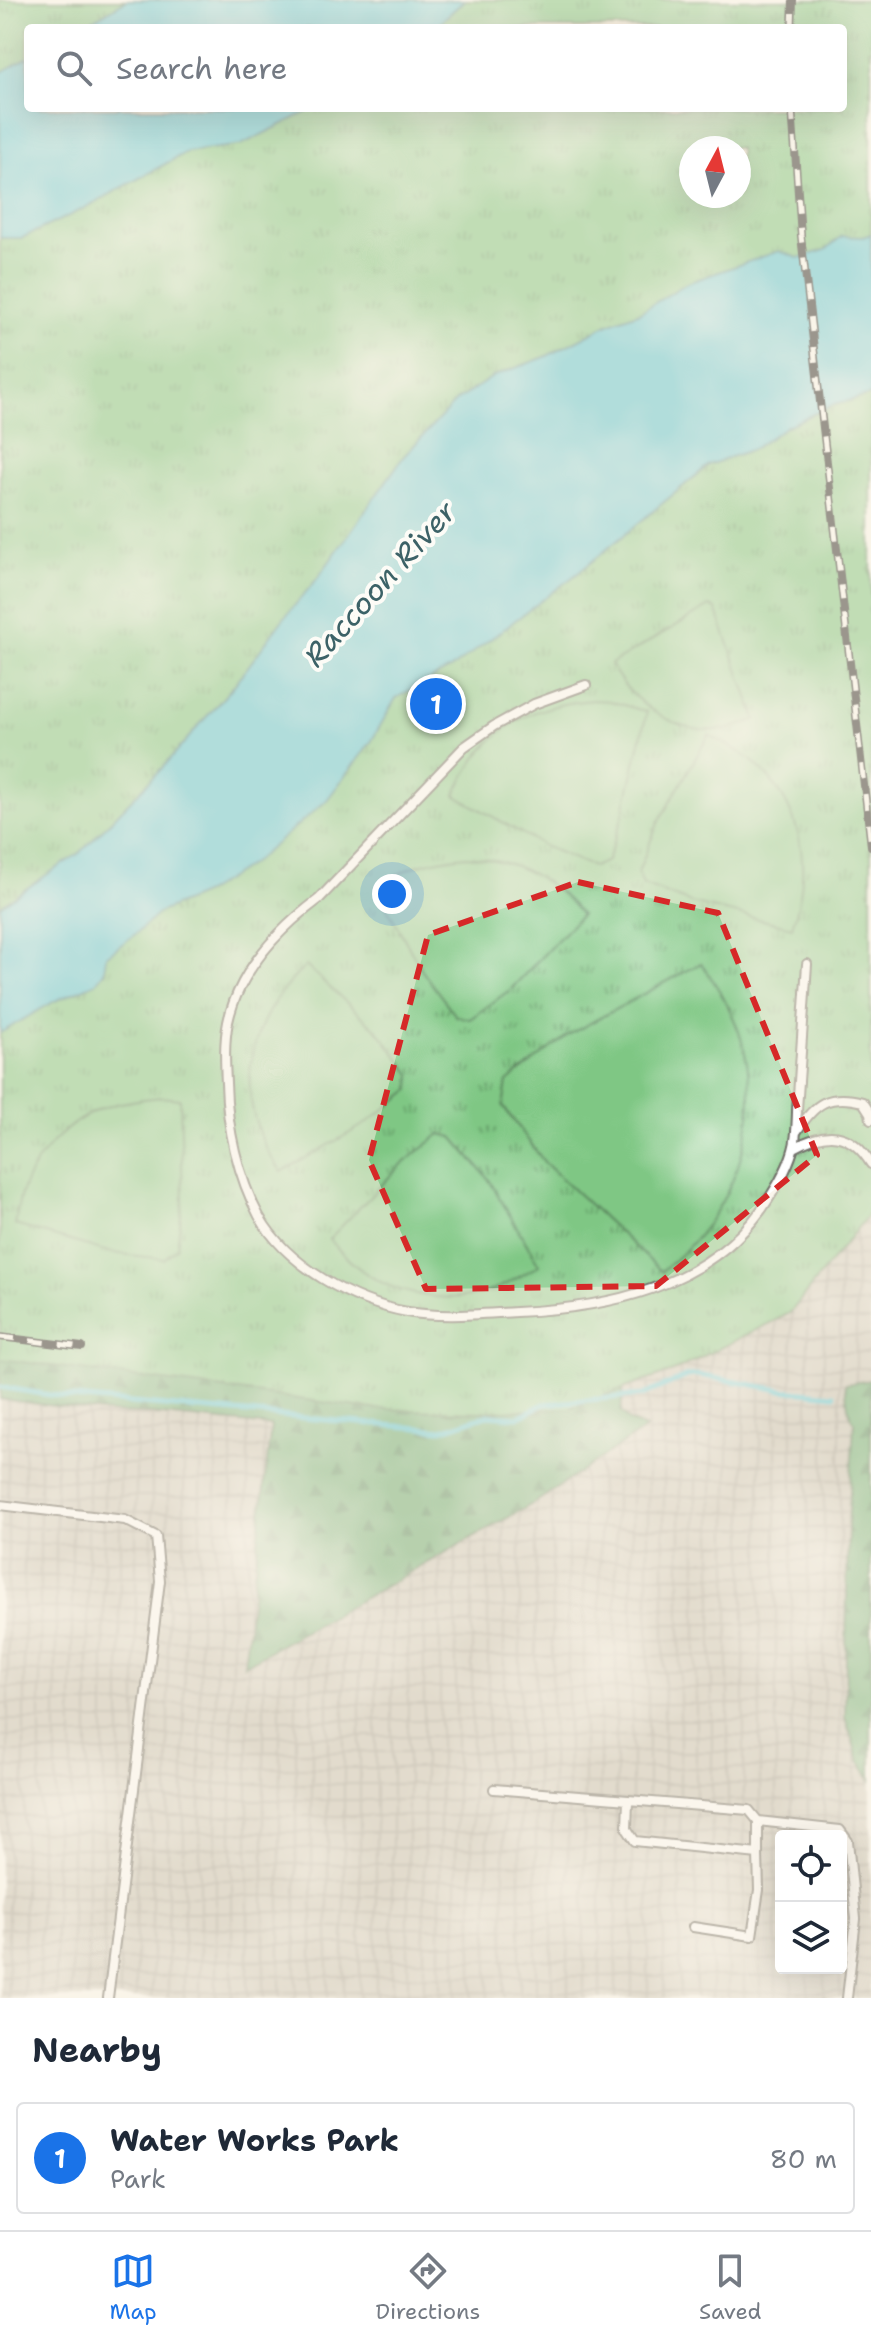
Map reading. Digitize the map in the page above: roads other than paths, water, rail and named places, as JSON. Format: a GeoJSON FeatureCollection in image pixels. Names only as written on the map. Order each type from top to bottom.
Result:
{"type":"FeatureCollection","features":[{"type":"Feature","properties":{"kind":"lane"},"geometry":{"type":"LineString","coordinates":[[586,685],[534,704],[464,747],[319,899],[275,937],[257,960],[241,987],[228,1022],[225,1058],[231,1130],[240,1167],[260,1218],[301,1263],[324,1280],[364,1299],[407,1312],[436,1315],[543,1311],[626,1297],[684,1277],[731,1243],[753,1220],[771,1196],[794,1148],[807,964]]}},
{"type":"Feature","properties":{"kind":"lane"},"geometry":{"type":"LineString","coordinates":[[795,1135],[812,1111],[837,1097],[863,1102],[871,1120]]}},
{"type":"Feature","properties":{"kind":"lane"},"geometry":{"type":"LineString","coordinates":[[794,1148],[814,1137],[830,1136],[857,1144],[871,1164]]}},
{"type":"Feature","properties":{"kind":"lane"},"geometry":{"type":"LineString","coordinates":[[0,1505],[125,1520],[156,1536],[160,1581],[108,1998]]}},
{"type":"Feature","properties":{"kind":"lane"},"geometry":{"type":"LineString","coordinates":[[494,1789],[749,1810],[758,1821],[759,1890],[752,1936],[693,1927]]}},
{"type":"Feature","properties":{"kind":"lane"},"geometry":{"type":"LineString","coordinates":[[628,1800],[627,1829],[635,1841],[758,1854]]}},
{"type":"Feature","properties":{"kind":"lane"},"geometry":{"type":"LineString","coordinates":[[758,1821],[840,1830],[848,1841],[856,1919],[847,1998]]}},
{"type":"Feature","properties":{"kind":"water"},"geometry":{"type":"Polygon","coordinates":[[[127,0],[465,0],[438,24],[86,24],[127,0]]]}},
{"type":"Feature","properties":{"kind":"water"},"geometry":{"type":"Polygon","coordinates":[[[24,59],[24,112],[307,112],[241,145],[187,152],[83,209],[22,238],[0,238],[0,73],[24,59]]]}},
{"type":"Feature","properties":{"kind":"water","name":"Raccoon River"},"geometry":{"type":"Polygon","coordinates":[[[871,234],[871,395],[831,406],[787,426],[753,449],[709,465],[578,573],[452,668],[396,698],[371,742],[326,801],[254,862],[205,893],[160,912],[106,956],[104,972],[96,983],[55,1001],[0,1033],[0,906],[81,852],[164,766],[235,684],[317,579],[404,456],[456,401],[494,376],[545,357],[608,324],[640,312],[687,283],[779,251],[798,258],[825,250],[842,236],[863,237],[871,234]]]}},
{"type":"Feature","properties":{"kind":"waterway"},"geometry":{"type":"LineString","coordinates":[[0,1387],[62,1397],[442,1430],[487,1415],[518,1417],[544,1404],[643,1395],[687,1376],[698,1375],[781,1390],[834,1395]]}},
{"type":"Feature","properties":{"kind":"railway"},"geometry":{"type":"LineString","coordinates":[[792,24],[793,0]]}},
{"type":"Feature","properties":{"kind":"railway"},"geometry":{"type":"LineString","coordinates":[[792,112],[801,236],[871,846]]}},
{"type":"Feature","properties":{"kind":"railway"},"geometry":{"type":"LineString","coordinates":[[0,1337],[82,1347]]}},
{"type":"Feature","properties":{"kind":"place","name":"Water Works Park"},"geometry":{"type":"Point","coordinates":[436,704]}}]}
